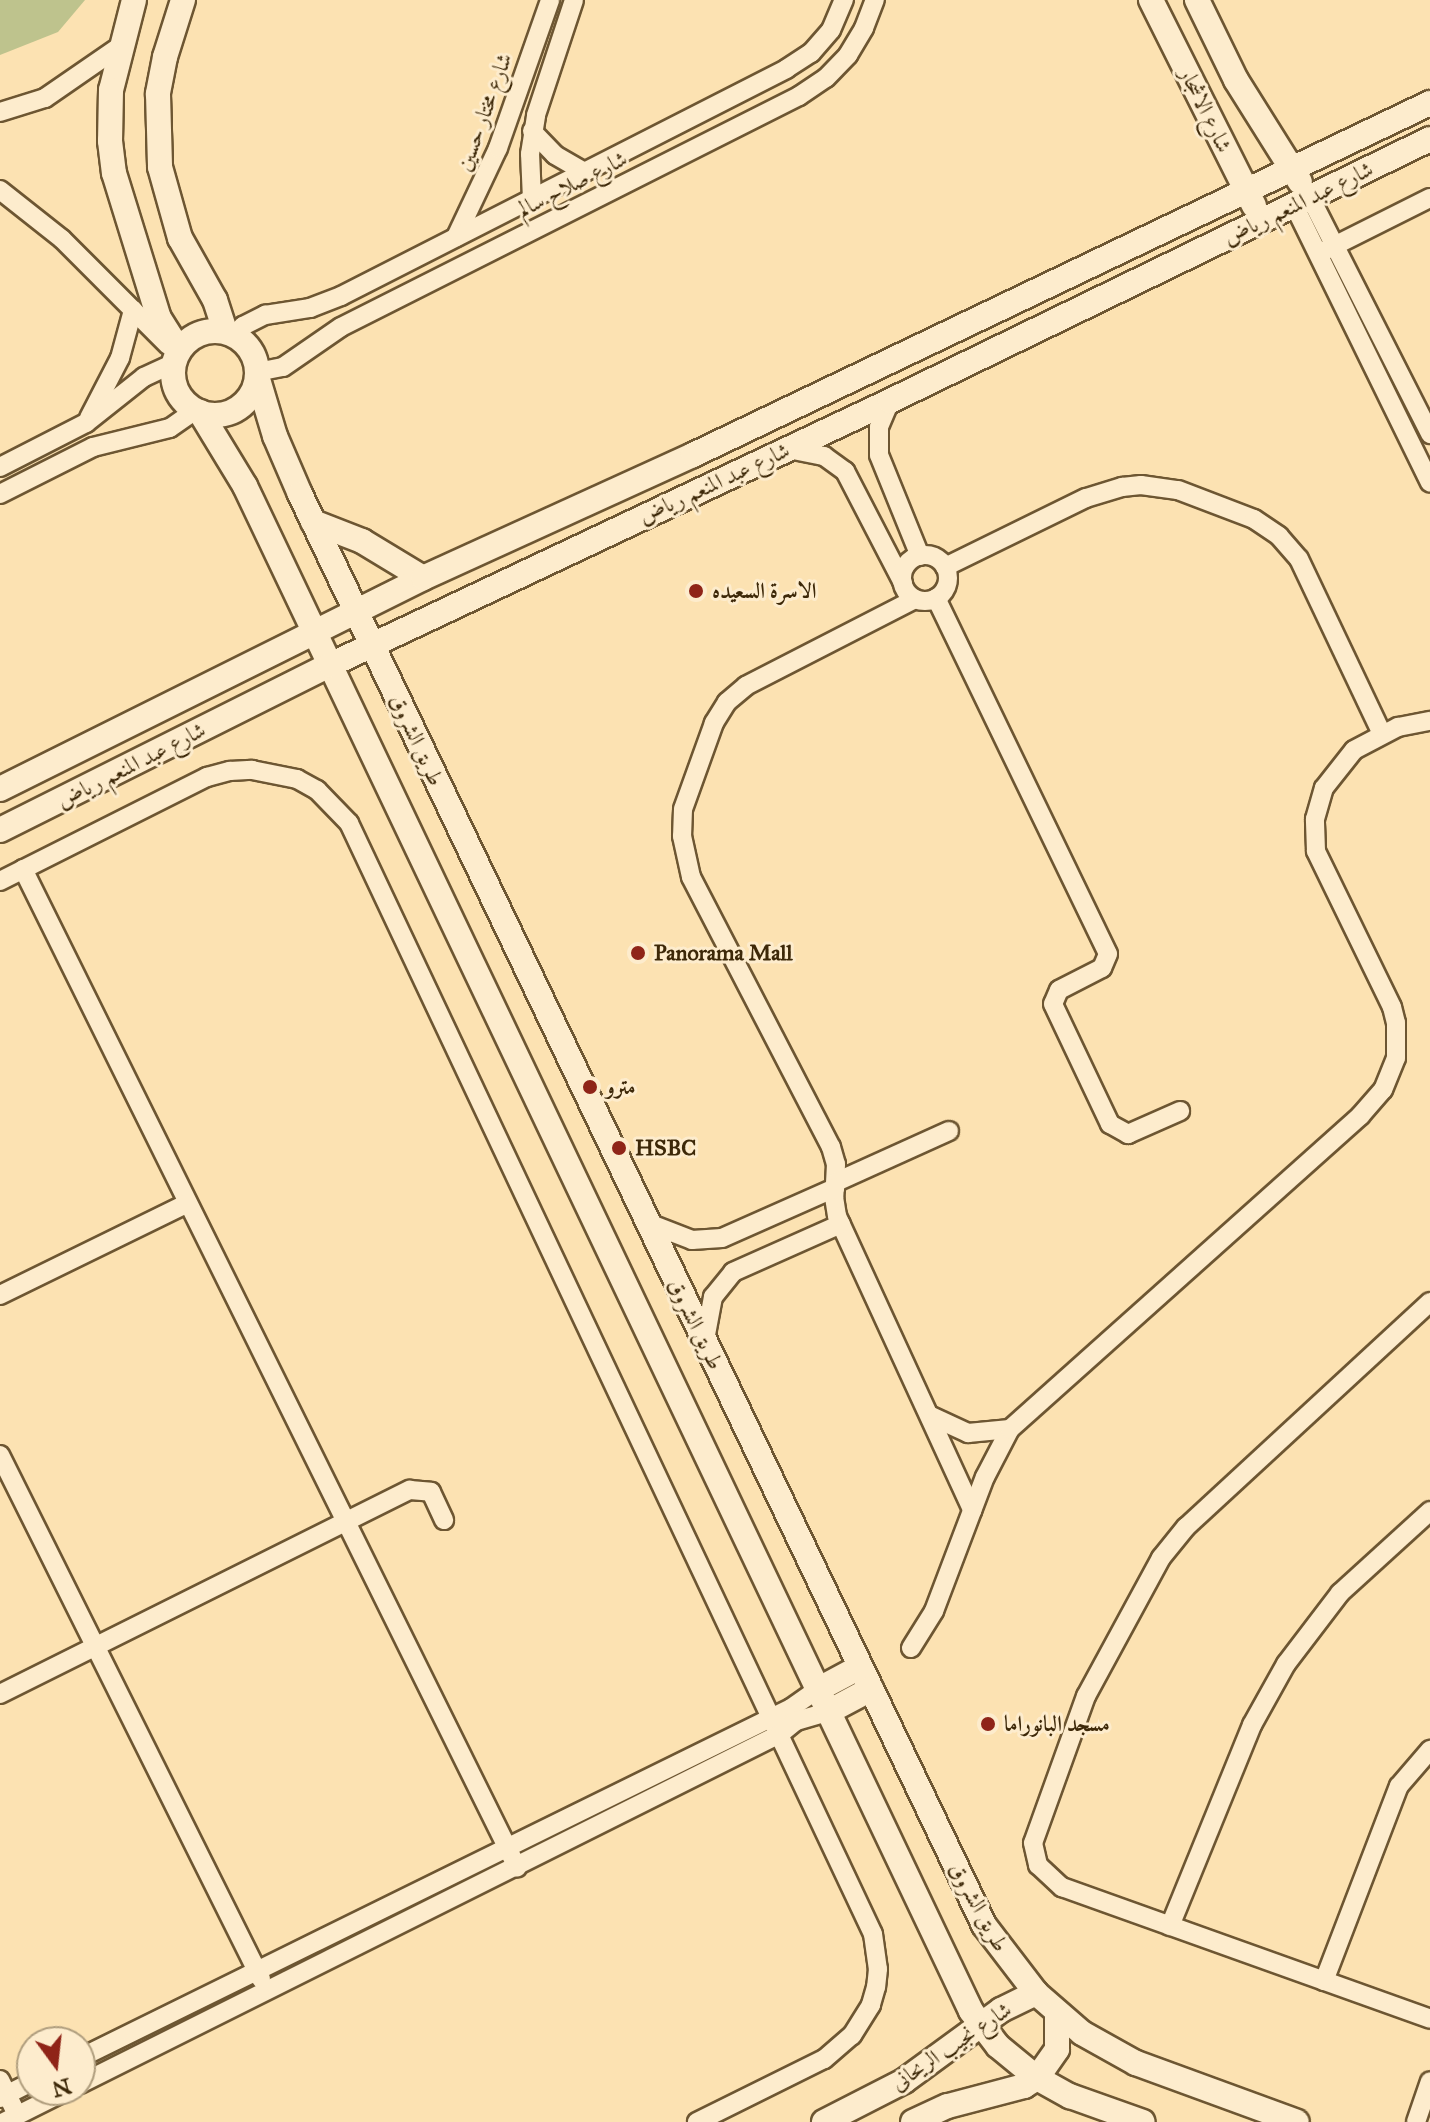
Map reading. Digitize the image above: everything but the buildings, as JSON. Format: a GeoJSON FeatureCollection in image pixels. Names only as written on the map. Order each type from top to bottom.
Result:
{"type":"FeatureCollection","features":[{"type":"Feature","properties":{"kind":"street"},"geometry":{"type":"LineString","coordinates":[[134,0],[119,47],[109,116],[114,173],[159,318],[177,356],[177,390],[198,411],[245,486],[954,1978],[982,2026],[998,2046],[1037,2078],[1070,2096],[1143,2122]]}},
{"type":"Feature","properties":{"kind":"street"},"geometry":{"type":"LineString","coordinates":[[0,494],[93,447],[170,428],[198,411],[226,413],[238,408],[254,389],[257,374],[251,350],[230,333],[180,238],[160,167],[158,94],[165,57],[183,0]]}},
{"type":"Feature","properties":{"kind":"street","name":"شارع مختار حسين"},"geometry":{"type":"LineString","coordinates":[[456,237],[490,168],[550,0]]}},
{"type":"Feature","properties":{"kind":"street"},"geometry":{"type":"LineString","coordinates":[[532,199],[532,131],[574,0]]}},
{"type":"Feature","properties":{"kind":"street","name":"شارع صلاح سالم"},"geometry":{"type":"LineString","coordinates":[[230,333],[265,315],[310,308],[333,299],[786,69],[811,53],[831,30],[844,0]]}},
{"type":"Feature","properties":{"kind":"street","name":"شارع صلاح سالم"},"geometry":{"type":"LineString","coordinates":[[257,374],[283,367],[341,327],[799,96],[826,78],[848,55],[864,28],[875,0]]}},
{"type":"Feature","properties":{"kind":"street","name":"شارع الاشجار"},"geometry":{"type":"LineString","coordinates":[[1151,0],[1261,221]]}},
{"type":"Feature","properties":{"kind":"street","name":"شارع الاشجار"},"geometry":{"type":"LineString","coordinates":[[1197,0],[1236,80],[1292,170],[1302,201]]}},
{"type":"Feature","properties":{"kind":"street"},"geometry":{"type":"LineString","coordinates":[[0,112],[45,98],[119,47]]}},
{"type":"Feature","properties":{"kind":"street","name":"شارع عبد المنعم رياض"},"geometry":{"type":"LineString","coordinates":[[0,789],[423,578],[693,455],[1430,103]]}},
{"type":"Feature","properties":{"kind":"street"},"geometry":{"type":"LineString","coordinates":[[532,131],[555,155],[584,172]]}},
{"type":"Feature","properties":{"kind":"street","name":"شارع عبد المنعم رياض"},"geometry":{"type":"LineString","coordinates":[[0,830],[330,665],[899,396],[1430,139]]}},
{"type":"Feature","properties":{"kind":"street"},"geometry":{"type":"LineString","coordinates":[[0,190],[62,239],[177,356]]}},
{"type":"Feature","properties":{"kind":"street"},"geometry":{"type":"LineString","coordinates":[[1328,249],[1430,198]]}},
{"type":"Feature","properties":{"kind":"street"},"geometry":{"type":"LineString","coordinates":[[1302,201],[1430,434]]}},
{"type":"Feature","properties":{"kind":"street"},"geometry":{"type":"LineString","coordinates":[[1328,249],[1430,483]]}},
{"type":"Feature","properties":{"kind":"street"},"geometry":{"type":"LineString","coordinates":[[86,423],[111,380],[133,310]]}},
{"type":"Feature","properties":{"kind":"street"},"geometry":{"type":"LineString","coordinates":[[0,467],[86,423],[144,377],[177,356],[199,334],[230,333]]}},
{"type":"Feature","properties":{"kind":"street"},"geometry":{"type":"LineString","coordinates":[[893,360],[899,396],[879,427],[879,455],[920,556]]}},
{"type":"Feature","properties":{"kind":"street","name":"طريق الشروق"},"geometry":{"type":"LineString","coordinates":[[257,374],[275,436],[313,522],[984,1925],[1036,1993],[1057,2014],[1136,2063],[1297,2122]]}},
{"type":"Feature","properties":{"kind":"street"},"geometry":{"type":"LineString","coordinates":[[785,449],[824,456],[845,471],[903,583],[915,599]]}},
{"type":"Feature","properties":{"kind":"street"},"geometry":{"type":"LineString","coordinates":[[693,455],[708,486]]}},
{"type":"Feature","properties":{"kind":"street"},"geometry":{"type":"LineString","coordinates":[[945,567],[1086,498],[1122,487],[1160,486],[1178,490],[1241,514],[1279,536],[1299,559],[1382,734]]}},
{"type":"Feature","properties":{"kind":"street"},"geometry":{"type":"LineString","coordinates":[[313,522],[362,541],[423,578]]}},
{"type":"Feature","properties":{"kind":"street"},"geometry":{"type":"LineString","coordinates":[[903,583],[904,569],[920,556],[934,557],[945,567],[948,581],[936,598]]}},
{"type":"Feature","properties":{"kind":"street"},"geometry":{"type":"LineString","coordinates":[[936,598],[915,599],[736,694],[714,723],[683,809],[682,836],[691,877],[831,1147],[834,1207],[972,1510]]}},
{"type":"Feature","properties":{"kind":"street"},"geometry":{"type":"LineString","coordinates":[[936,598],[1108,954],[1102,968],[1059,990],[1053,999],[1104,1112],[1115,1129],[1128,1134],[1180,1111]]}},
{"type":"Feature","properties":{"kind":"street"},"geometry":{"type":"LineString","coordinates":[[911,1648],[934,1611],[972,1510],[1010,1429],[1366,1110],[1383,1090],[1396,1058],[1396,1023],[1392,1007],[1321,864],[1314,835],[1319,803],[1332,774],[1354,750],[1382,734],[1414,722],[1430,721]]}},
{"type":"Feature","properties":{"kind":"street"},"geometry":{"type":"LineString","coordinates":[[0,881],[207,777],[230,771],[252,770],[297,779],[335,805],[359,843],[873,1934],[877,1960],[876,1987],[863,2021],[839,2048],[697,2122]]}},
{"type":"Feature","properties":{"kind":"street"},"geometry":{"type":"LineString","coordinates":[[23,869],[517,1867]]}},
{"type":"Feature","properties":{"kind":"street"},"geometry":{"type":"LineString","coordinates":[[648,1223],[692,1240],[722,1238],[949,1131]]}},
{"type":"Feature","properties":{"kind":"street"},"geometry":{"type":"LineString","coordinates":[[0,1295],[188,1203]]}},
{"type":"Feature","properties":{"kind":"street"},"geometry":{"type":"LineString","coordinates":[[705,1343],[713,1297],[733,1272],[841,1224]]}},
{"type":"Feature","properties":{"kind":"street"},"geometry":{"type":"LineString","coordinates":[[1430,1302],[1186,1527],[1150,1574],[1086,1696],[1033,1843],[1038,1865],[1044,1875],[1062,1887],[1430,2019]]}},
{"type":"Feature","properties":{"kind":"street"},"geometry":{"type":"LineString","coordinates":[[931,1416],[968,1433],[1010,1429]]}},
{"type":"Feature","properties":{"kind":"street"},"geometry":{"type":"LineString","coordinates":[[0,1455],[267,1992]]}},
{"type":"Feature","properties":{"kind":"street"},"geometry":{"type":"LineString","coordinates":[[0,1694],[345,1520],[420,1488],[431,1492],[444,1520]]}},
{"type":"Feature","properties":{"kind":"street"},"geometry":{"type":"LineString","coordinates":[[1170,1926],[1252,1725],[1280,1674],[1340,1593],[1430,1511]]}},
{"type":"Feature","properties":{"kind":"street"},"geometry":{"type":"LineString","coordinates":[[96,2076],[780,1734],[860,1667]]}},
{"type":"Feature","properties":{"kind":"street"},"geometry":{"type":"LineString","coordinates":[[96,2050],[771,1716],[800,1703],[871,1689]]}},
{"type":"Feature","properties":{"kind":"street"},"geometry":{"type":"LineString","coordinates":[[1324,1981],[1399,1786],[1430,1750]]}},
{"type":"Feature","properties":{"kind":"street","name":"شارع نجيب الريحانى"},"geometry":{"type":"LineString","coordinates":[[836,2119],[925,2068],[1012,2004],[1036,1993]]}},
{"type":"Feature","properties":{"kind":"street"},"geometry":{"type":"LineString","coordinates":[[1037,2078],[1057,2049],[1057,2014]]}},
{"type":"Feature","properties":{"kind":"street","name":"شارع نجيب الريحانى"},"geometry":{"type":"LineString","coordinates":[[913,2122],[968,2099],[1024,2086],[1037,2078]]}},
{"type":"Feature","properties":{"kind":"street"},"geometry":{"type":"LineString","coordinates":[[1416,2122],[1430,2081]]}},
{"type":"Feature","properties":{"kind":"street"},"geometry":{"type":"LineString","coordinates":[[2,2091],[10,2119],[36,2106]]}},
{"type":"Feature","properties":{"kind":"green space"},"geometry":{"type":"Polygon","coordinates":[[[0,0],[85,0],[58,32],[0,55],[0,0]]]}},
{"type":"Feature","properties":{"kind":"place","name":"الاسرة السعيده"},"geometry":{"type":"Point","coordinates":[696,591]}},
{"type":"Feature","properties":{"kind":"place","name":"Panorama Mall"},"geometry":{"type":"Point","coordinates":[638,953]}},
{"type":"Feature","properties":{"kind":"place","name":"مترو"},"geometry":{"type":"Point","coordinates":[590,1087]}},
{"type":"Feature","properties":{"kind":"place","name":"HSBC"},"geometry":{"type":"Point","coordinates":[619,1148]}},
{"type":"Feature","properties":{"kind":"place","name":"مسجد البانوراما"},"geometry":{"type":"Point","coordinates":[988,1724]}}]}
